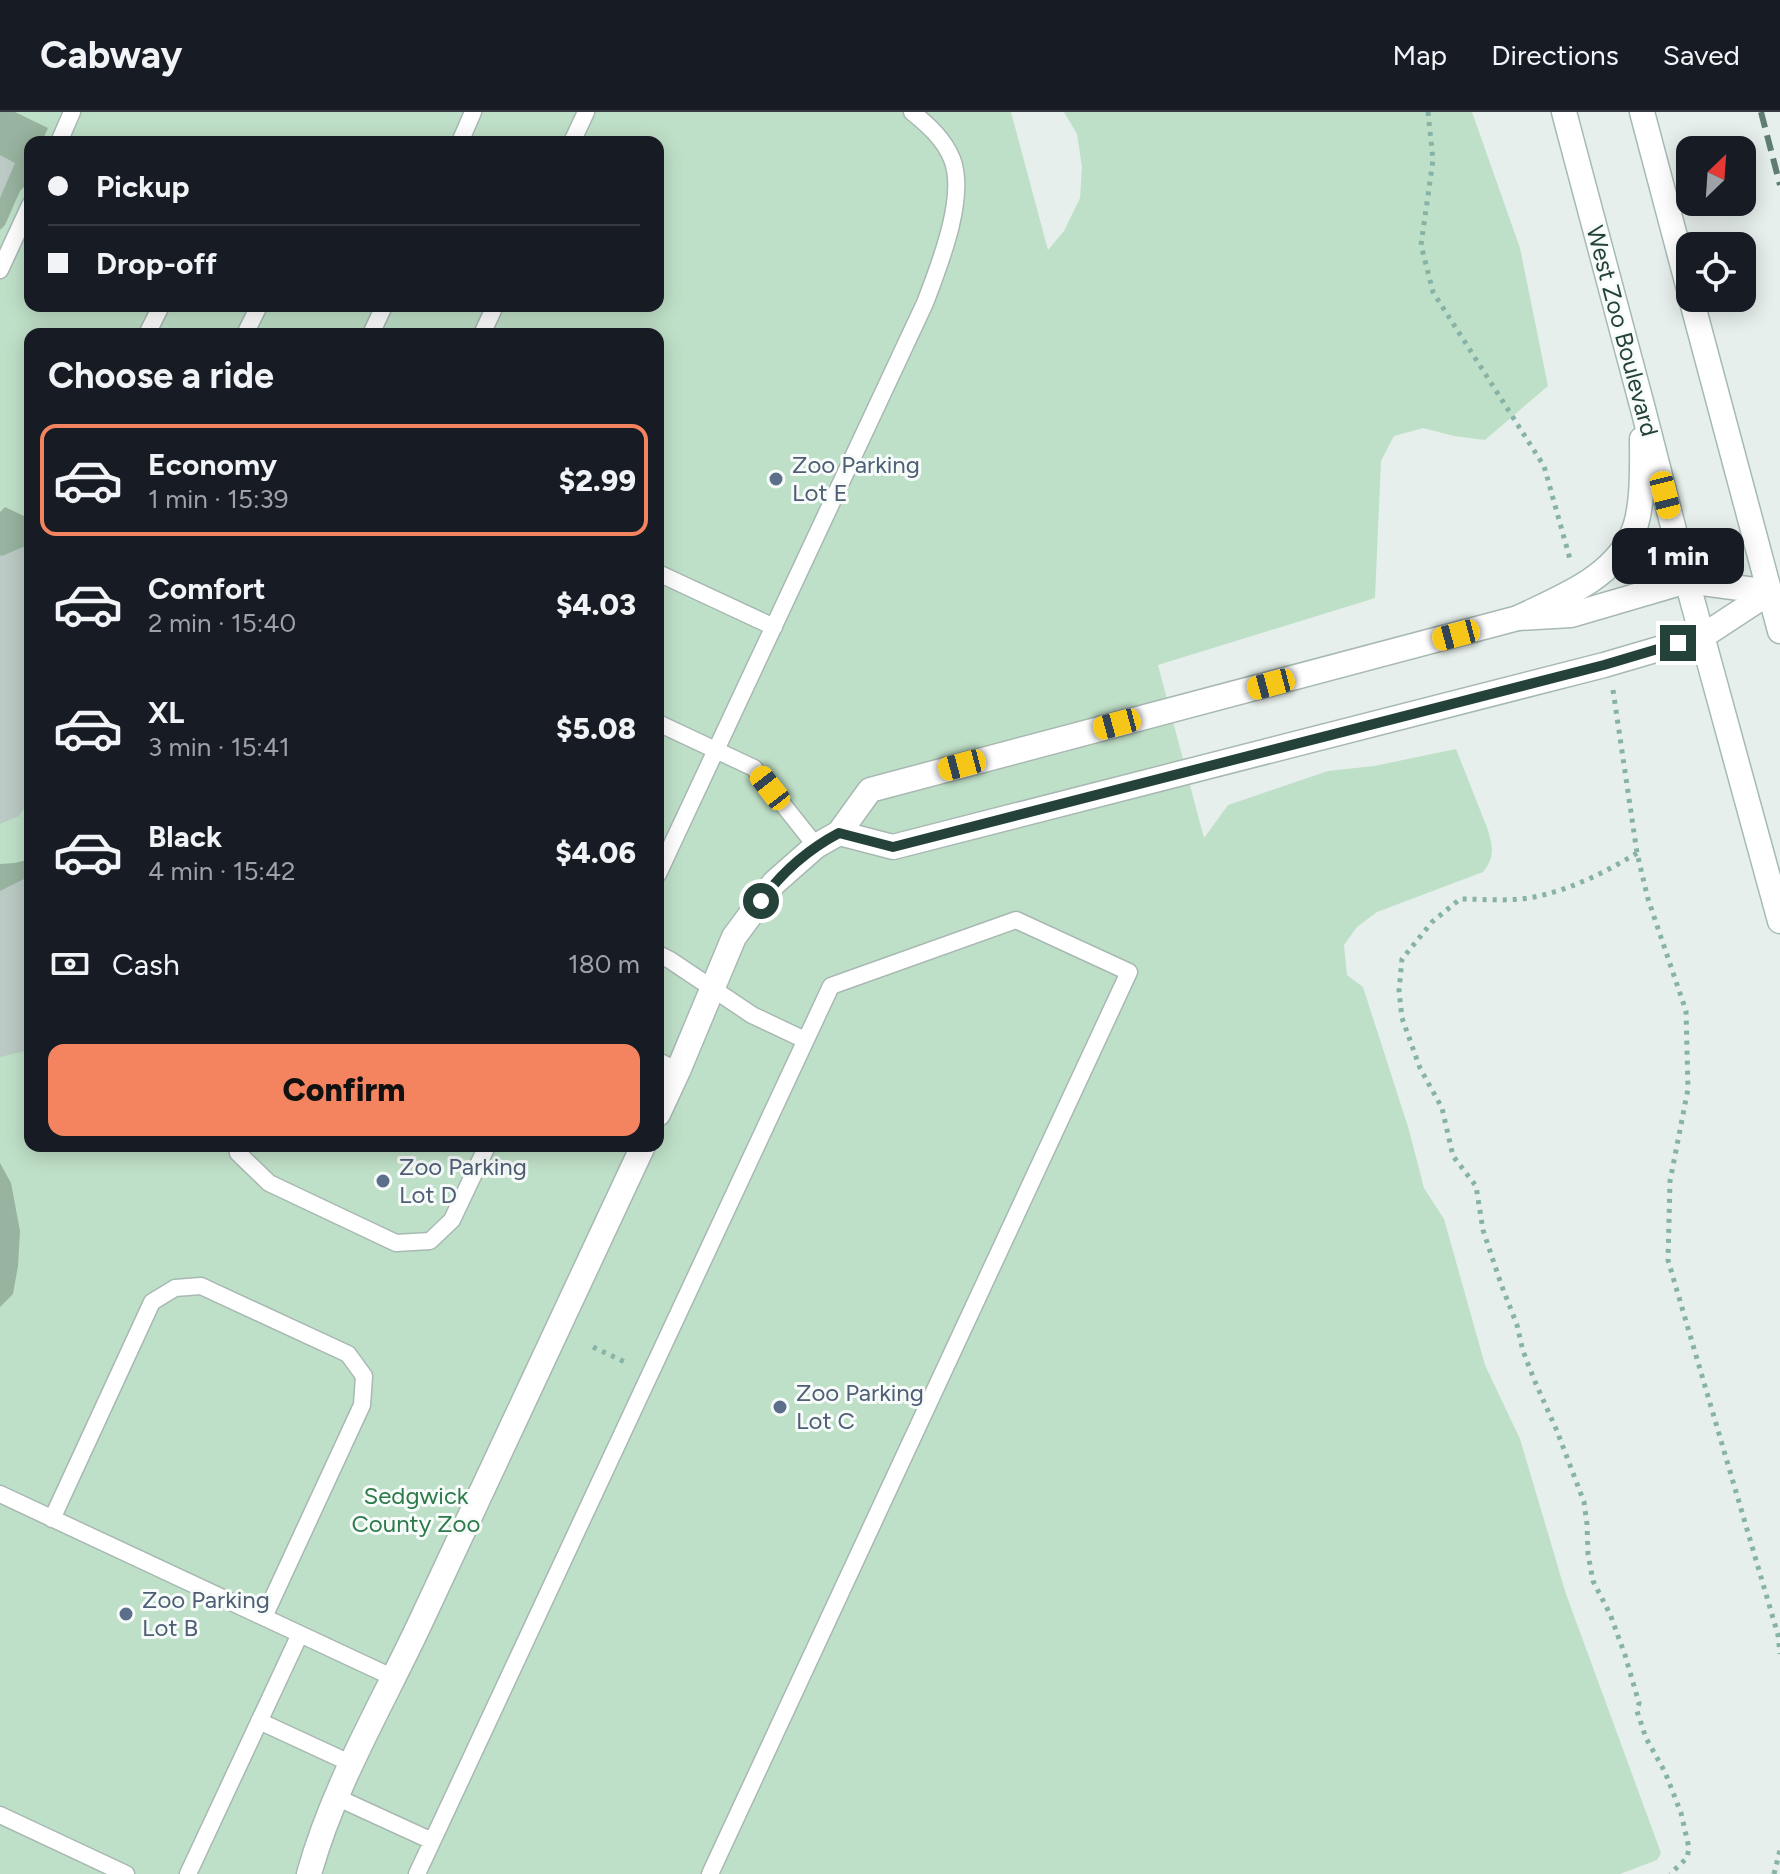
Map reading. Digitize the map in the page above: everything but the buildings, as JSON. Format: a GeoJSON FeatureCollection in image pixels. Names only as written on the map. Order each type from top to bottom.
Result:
{"type":"FeatureCollection","features":[{"type":"Feature","properties":{"kind":"street","name":"West Zoo Boulevard"},"geometry":{"type":"LineString","coordinates":[[1564,112],[1780,921]]}},
{"type":"Feature","properties":{"kind":"street"},"geometry":{"type":"LineString","coordinates":[[1642,112],[1676,239]]}},
{"type":"Feature","properties":{"kind":"street"},"geometry":{"type":"LineString","coordinates":[[1696,312],[1780,631]]}},
{"type":"Feature","properties":{"kind":"street"},"geometry":{"type":"LineString","coordinates":[[668,1066],[713,989],[734,937],[774,883],[816,846],[839,833],[870,790],[1518,618],[1580,589],[1611,564],[1632,536],[1641,499],[1643,409]]}},
{"type":"Feature","properties":{"kind":"street"},"geometry":{"type":"LineString","coordinates":[[1518,618],[1571,615],[1687,581],[1770,592]]}},
{"type":"Feature","properties":{"kind":"street"},"geometry":{"type":"LineString","coordinates":[[839,833],[893,847],[1604,665],[1703,636],[1770,592]]}},
{"type":"Feature","properties":{"kind":"street"},"geometry":{"type":"LineString","coordinates":[[309,1874],[319,1838],[336,1797],[640,1152]]}},
{"type":"Feature","properties":{"kind":"lane"},"geometry":{"type":"LineString","coordinates":[[62,136],[72,112]]}},
{"type":"Feature","properties":{"kind":"lane"},"geometry":{"type":"LineString","coordinates":[[463,136],[473,112]]}},
{"type":"Feature","properties":{"kind":"lane"},"geometry":{"type":"LineString","coordinates":[[575,136],[586,112]]}},
{"type":"Feature","properties":{"kind":"lane"},"geometry":{"type":"LineString","coordinates":[[664,861],[925,303],[946,244],[957,183],[952,159],[934,130],[912,112]]}},
{"type":"Feature","properties":{"kind":"lane"},"geometry":{"type":"LineString","coordinates":[[0,270],[24,218]]}},
{"type":"Feature","properties":{"kind":"lane"},"geometry":{"type":"LineString","coordinates":[[664,576],[774,627]]}},
{"type":"Feature","properties":{"kind":"lane"},"geometry":{"type":"LineString","coordinates":[[664,726],[754,768],[816,846]]}},
{"type":"Feature","properties":{"kind":"lane"},"geometry":{"type":"LineString","coordinates":[[417,1874],[831,986],[1016,920],[1129,972],[710,1874]]}},
{"type":"Feature","properties":{"kind":"lane"},"geometry":{"type":"LineString","coordinates":[[664,957],[752,1015],[805,1040]]}},
{"type":"Feature","properties":{"kind":"lane"},"geometry":{"type":"LineString","coordinates":[[238,1152],[269,1183],[396,1243],[430,1241],[452,1220],[484,1152]]}},
{"type":"Feature","properties":{"kind":"lane"},"geometry":{"type":"LineString","coordinates":[[52,1519],[152,1302],[175,1288],[201,1286],[295,1329],[348,1354],[364,1376],[362,1405],[264,1617]]}},
{"type":"Feature","properties":{"kind":"lane"},"geometry":{"type":"LineString","coordinates":[[0,1494],[394,1678]]}},
{"type":"Feature","properties":{"kind":"lane"},"geometry":{"type":"LineString","coordinates":[[188,1874],[300,1634]]}},
{"type":"Feature","properties":{"kind":"lane"},"geometry":{"type":"LineString","coordinates":[[259,1721],[352,1764]]}},
{"type":"Feature","properties":{"kind":"lane"},"geometry":{"type":"LineString","coordinates":[[336,1797],[432,1841]]}},
{"type":"Feature","properties":{"kind":"lane"},"geometry":{"type":"LineString","coordinates":[[0,1815],[126,1874]]}},
{"type":"Feature","properties":{"kind":"path"},"geometry":{"type":"LineString","coordinates":[[1428,112],[1433,160],[1421,245],[1433,292],[1544,466],[1573,569]]}},
{"type":"Feature","properties":{"kind":"path"},"geometry":{"type":"LineString","coordinates":[[1613,691],[1637,853],[1648,899],[1686,1011],[1688,1089],[1670,1181],[1668,1260],[1778,1635],[1780,1654]]}},
{"type":"Feature","properties":{"kind":"path"},"geometry":{"type":"LineString","coordinates":[[1637,853],[1587,879],[1534,897],[1460,899],[1432,922],[1402,959],[1399,991],[1402,1018],[1420,1068],[1442,1108],[1453,1156],[1476,1186],[1483,1230],[1517,1325],[1523,1351],[1584,1502],[1593,1581],[1610,1614],[1625,1655],[1646,1738],[1665,1772],[1681,1813],[1689,1848],[1687,1858],[1670,1874]]}},
{"type":"Feature","properties":{"kind":"path"},"geometry":{"type":"LineString","coordinates":[[593,1347],[650,1374]]}},
{"type":"Feature","properties":{"kind":"path"},"geometry":{"type":"LineString","coordinates":[[1774,1874],[1780,1850]]}},
{"type":"Feature","properties":{"kind":"green space","name":"Sedgwick County Zoo"},"geometry":{"type":"Polygon","coordinates":[[[0,112],[1011,112],[1048,250],[1064,231],[1080,198],[1082,167],[1077,134],[1064,112],[1472,112],[1520,248],[1548,386],[1485,440],[1423,428],[1394,436],[1381,461],[1375,598],[1158,665],[1204,838],[1228,805],[1328,771],[1374,766],[1456,749],[1488,830],[1491,857],[1483,872],[1377,912],[1357,927],[1344,945],[1347,975],[1363,987],[1409,1130],[1424,1188],[1444,1219],[1485,1365],[1520,1439],[1566,1594],[1661,1853],[1657,1860],[1620,1874],[0,1874],[0,112]]]}},
{"type":"Feature","properties":{"kind":"railway"},"geometry":{"type":"LineString","coordinates":[[1761,112],[1780,185]]}},
{"type":"Feature","properties":{"kind":"place","name":"Zoo Parking Lot E"},"geometry":{"type":"Point","coordinates":[776,479]}},
{"type":"Feature","properties":{"kind":"place","name":"Zoo Parking Lot D"},"geometry":{"type":"Point","coordinates":[383,1181]}},
{"type":"Feature","properties":{"kind":"place","name":"Zoo Parking Lot C"},"geometry":{"type":"Point","coordinates":[780,1407]}},
{"type":"Feature","properties":{"kind":"place","name":"Zoo Parking Lot B"},"geometry":{"type":"Point","coordinates":[126,1614]}},
{"type":"Feature","properties":{"kind":"route"},"geometry":{"type":"LineString","coordinates":[[761,901],[774,883],[816,846],[839,833],[893,847],[1604,665],[1678,643]]}}]}
